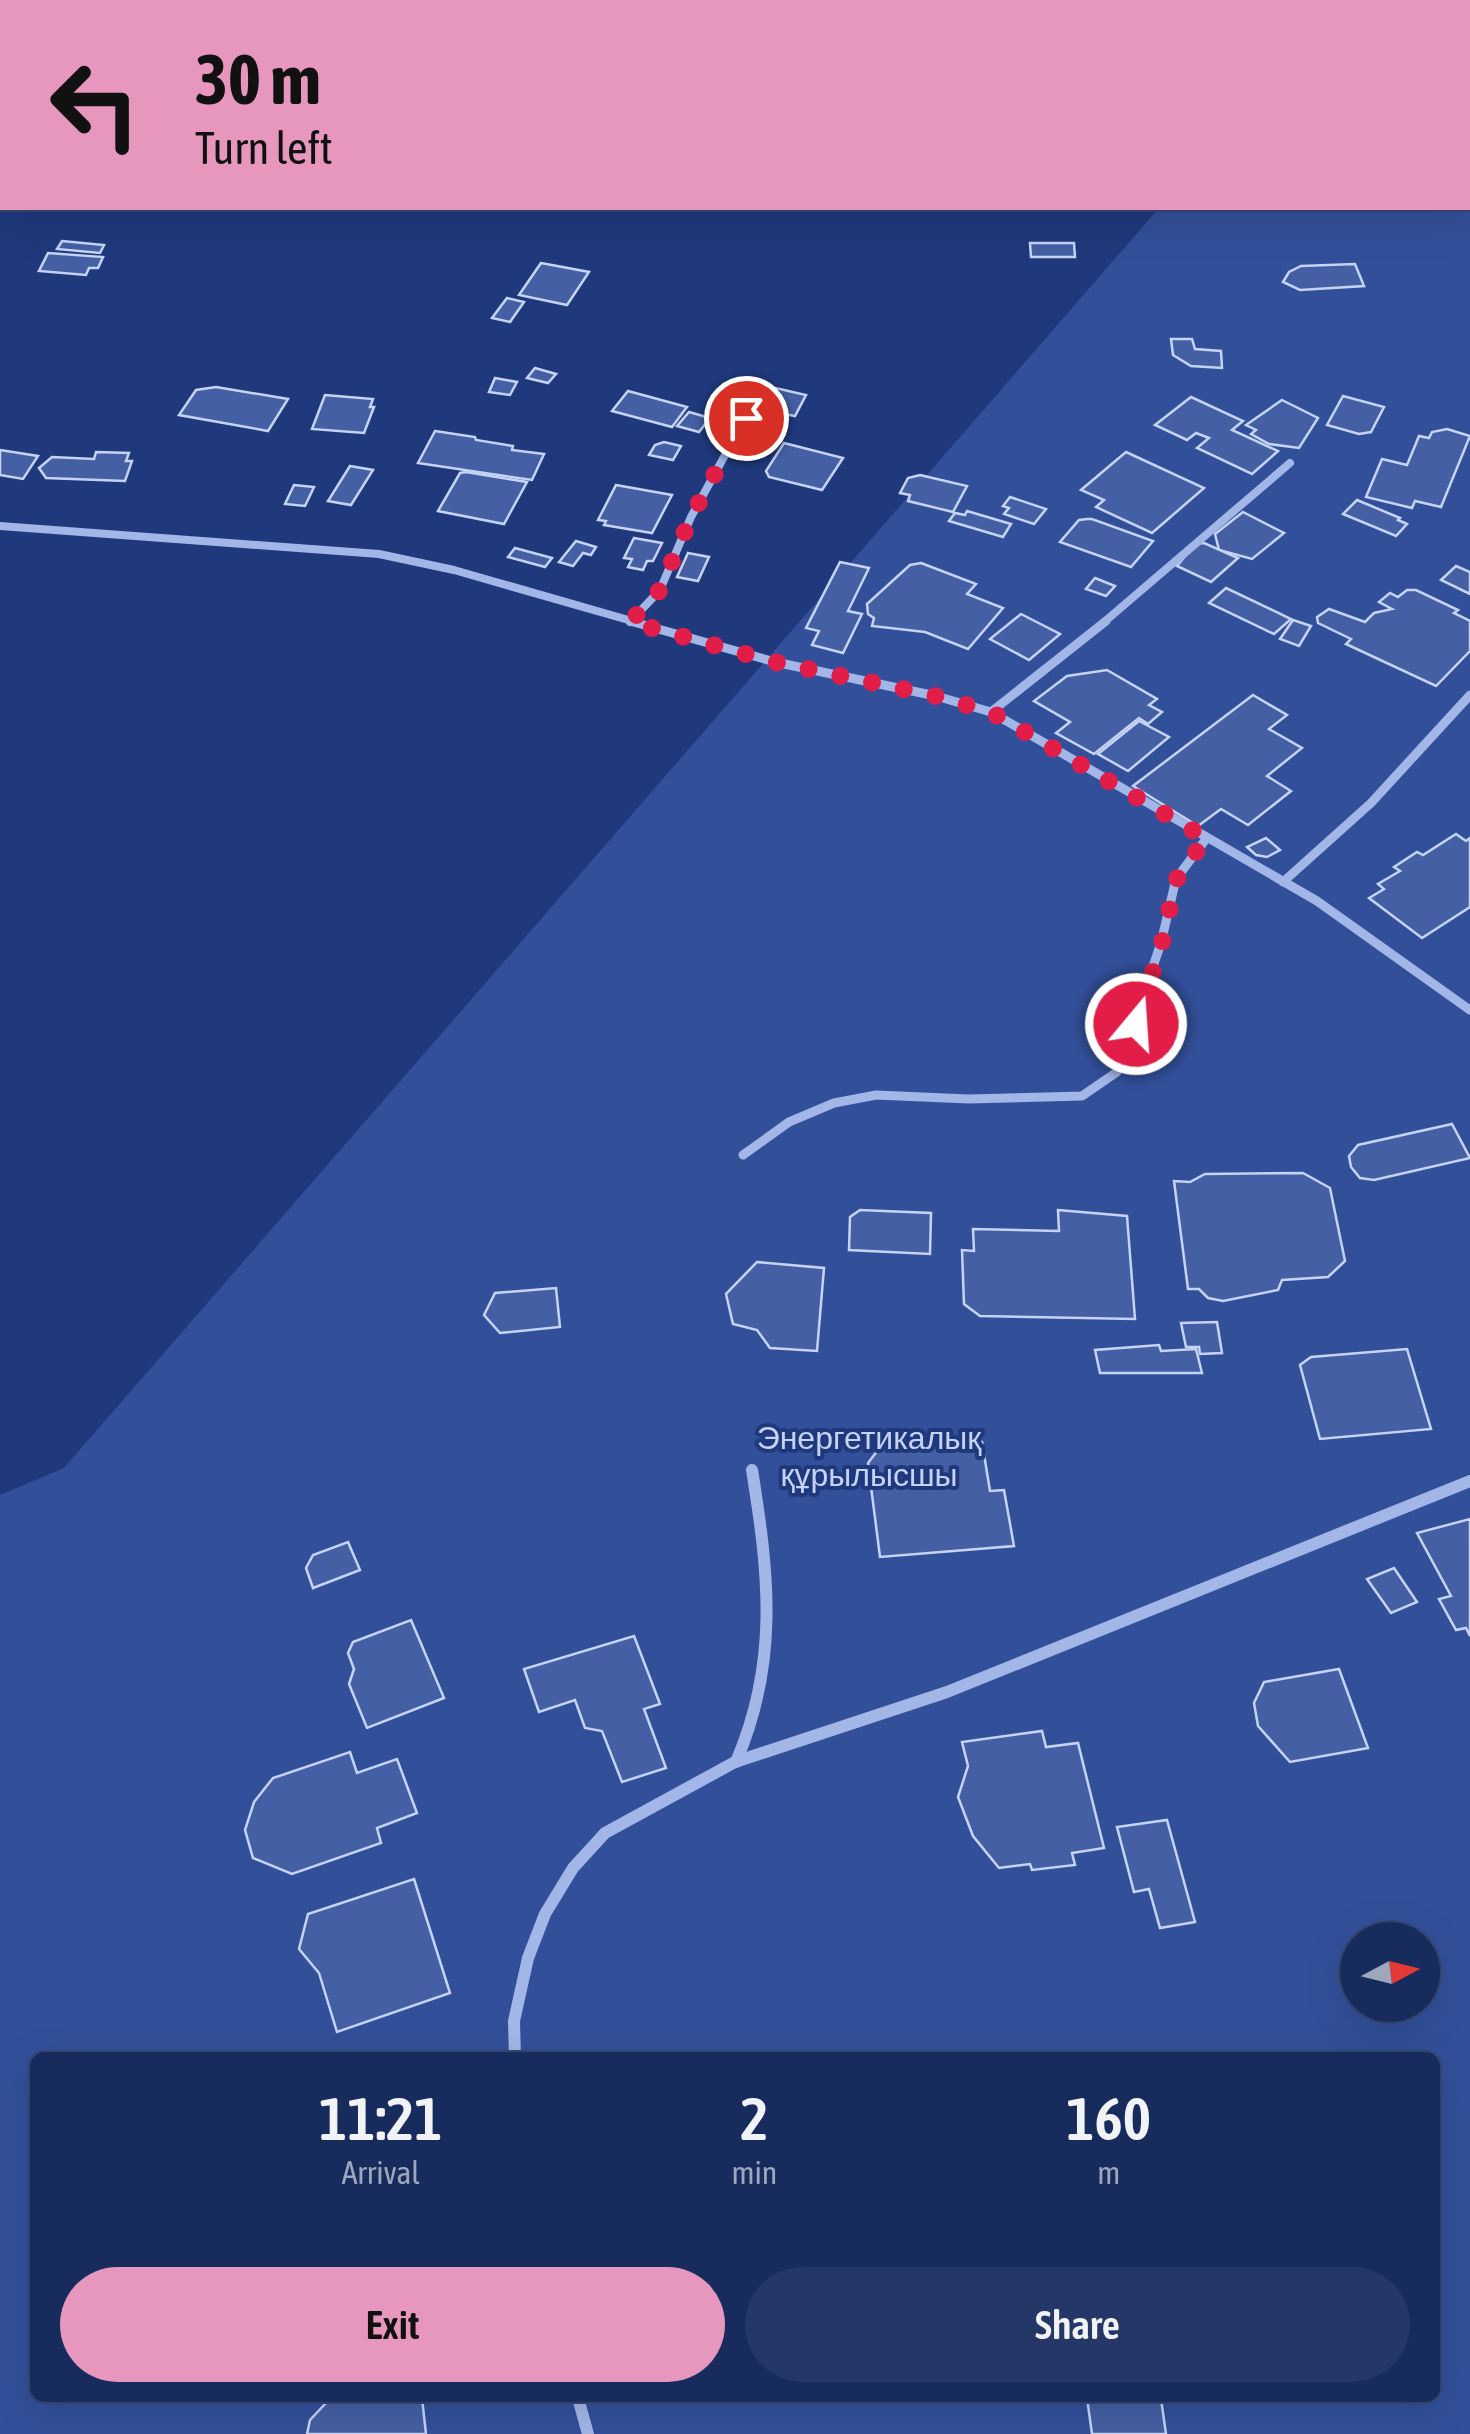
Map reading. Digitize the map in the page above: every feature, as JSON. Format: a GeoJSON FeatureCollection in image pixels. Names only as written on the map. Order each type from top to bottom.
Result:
{"type":"FeatureCollection","features":[{"type":"Feature","properties":{"kind":"street"},"geometry":{"type":"LineString","coordinates":[[630,622],[660,590],[691,517],[746,418]]}},
{"type":"Feature","properties":{"kind":"street"},"geometry":{"type":"LineString","coordinates":[[991,712],[1082,641],[1290,464]]}},
{"type":"Feature","properties":{"kind":"street"},"geometry":{"type":"LineString","coordinates":[[0,526],[379,554],[522,589],[775,662],[936,696],[991,712],[1317,901],[1470,1010]]}},
{"type":"Feature","properties":{"kind":"street"},"geometry":{"type":"LineString","coordinates":[[1283,882],[1370,803],[1470,695]]}},
{"type":"Feature","properties":{"kind":"street"},"geometry":{"type":"LineString","coordinates":[[743,1154],[789,1122],[834,1102],[876,1095],[969,1099],[1082,1096],[1118,1072],[1162,943],[1176,880],[1206,838]]}},
{"type":"Feature","properties":{"kind":"street"},"geometry":{"type":"LineString","coordinates":[[736,1762],[753,1729],[768,1652],[769,1573],[752,1470]]}},
{"type":"Feature","properties":{"kind":"street"},"geometry":{"type":"LineString","coordinates":[[515,2052],[514,2021],[528,1958],[545,1914],[573,1868],[606,1833],[736,1762],[948,1692],[1470,1481]]}},
{"type":"Feature","properties":{"kind":"street"},"geometry":{"type":"LineString","coordinates":[[579,2402],[588,2434]]}},
{"type":"Feature","properties":{"kind":"green space","name":"Энергетикалық құрылысшы"},"geometry":{"type":"Polygon","coordinates":[[[1157,210],[1470,210],[1470,2434],[0,2434],[0,1495],[64,1468],[1157,210]]]}},
{"type":"Feature","properties":{"kind":"building"},"geometry":{"type":"Polygon","coordinates":[[[62,241],[104,245],[100,253],[57,249],[62,241]]]}},
{"type":"Feature","properties":{"kind":"building"},"geometry":{"type":"Polygon","coordinates":[[[1030,243],[1074,243],[1075,257],[1031,257],[1030,243]]]}},
{"type":"Feature","properties":{"kind":"building"},"geometry":{"type":"Polygon","coordinates":[[[48,253],[103,257],[98,268],[89,268],[86,275],[39,271],[48,253]]]}},
{"type":"Feature","properties":{"kind":"building"},"geometry":{"type":"Polygon","coordinates":[[[541,263],[589,272],[567,305],[519,295],[541,263]]]}},
{"type":"Feature","properties":{"kind":"building"},"geometry":{"type":"Polygon","coordinates":[[[1355,264],[1364,286],[1300,290],[1283,282],[1289,272],[1301,266],[1355,264]]]}},
{"type":"Feature","properties":{"kind":"building"},"geometry":{"type":"Polygon","coordinates":[[[507,298],[524,302],[510,322],[492,318],[507,298]]]}},
{"type":"Feature","properties":{"kind":"building"},"geometry":{"type":"Polygon","coordinates":[[[1171,339],[1192,339],[1195,349],[1221,351],[1222,368],[1191,366],[1173,355],[1171,339]]]}},
{"type":"Feature","properties":{"kind":"building"},"geometry":{"type":"Polygon","coordinates":[[[535,368],[556,374],[548,383],[527,378],[535,368]]]}},
{"type":"Feature","properties":{"kind":"building"},"geometry":{"type":"Polygon","coordinates":[[[495,378],[517,382],[510,395],[489,392],[495,378]]]}},
{"type":"Feature","properties":{"kind":"building"},"geometry":{"type":"Polygon","coordinates":[[[216,387],[288,399],[268,431],[179,415],[196,390],[216,387]]]}},
{"type":"Feature","properties":{"kind":"building"},"geometry":{"type":"Polygon","coordinates":[[[771,387],[806,395],[795,416],[758,409],[771,387]]]}},
{"type":"Feature","properties":{"kind":"building"},"geometry":{"type":"Polygon","coordinates":[[[628,391],[687,407],[672,427],[612,411],[628,391]]]}},
{"type":"Feature","properties":{"kind":"building"},"geometry":{"type":"Polygon","coordinates":[[[325,395],[373,399],[370,407],[374,407],[364,433],[312,429],[325,395]]]}},
{"type":"Feature","properties":{"kind":"building"},"geometry":{"type":"Polygon","coordinates":[[[1343,396],[1384,407],[1371,432],[1359,434],[1327,425],[1343,396]]]}},
{"type":"Feature","properties":{"kind":"building"},"geometry":{"type":"Polygon","coordinates":[[[1191,397],[1243,421],[1232,430],[1278,451],[1252,474],[1197,448],[1209,438],[1196,433],[1187,440],[1155,425],[1191,397]]]}},
{"type":"Feature","properties":{"kind":"building"},"geometry":{"type":"Polygon","coordinates":[[[1282,400],[1318,418],[1299,448],[1269,444],[1251,434],[1256,430],[1246,425],[1282,400]]]}},
{"type":"Feature","properties":{"kind":"building"},"geometry":{"type":"Polygon","coordinates":[[[689,412],[710,418],[699,432],[677,426],[689,412]]]}},
{"type":"Feature","properties":{"kind":"building"},"geometry":{"type":"Polygon","coordinates":[[[1447,429],[1470,436],[1441,507],[1415,501],[1412,508],[1366,497],[1382,459],[1407,465],[1419,436],[1429,438],[1432,432],[1447,429]]]}},
{"type":"Feature","properties":{"kind":"building"},"geometry":{"type":"Polygon","coordinates":[[[435,431],[544,454],[532,480],[418,463],[435,431]]]}},
{"type":"Feature","properties":{"kind":"building"},"geometry":{"type":"Polygon","coordinates":[[[664,442],[681,446],[673,460],[649,455],[655,445],[664,442]]]}},
{"type":"Feature","properties":{"kind":"building"},"geometry":{"type":"Polygon","coordinates":[[[784,443],[843,458],[822,490],[769,477],[766,471],[784,443]]]}},
{"type":"Feature","properties":{"kind":"building"},"geometry":{"type":"Polygon","coordinates":[[[0,450],[38,456],[23,479],[0,475],[0,450]]]}},
{"type":"Feature","properties":{"kind":"building"},"geometry":{"type":"Polygon","coordinates":[[[96,452],[129,453],[126,461],[132,461],[125,481],[46,478],[39,468],[52,457],[94,459],[96,452]]]}},
{"type":"Feature","properties":{"kind":"building"},"geometry":{"type":"Polygon","coordinates":[[[1126,452],[1204,488],[1152,533],[1096,507],[1104,500],[1081,490],[1126,452]]]}},
{"type":"Feature","properties":{"kind":"building"},"geometry":{"type":"Polygon","coordinates":[[[350,466],[373,470],[351,505],[328,501],[350,466]]]}},
{"type":"Feature","properties":{"kind":"building"},"geometry":{"type":"Polygon","coordinates":[[[460,473],[527,482],[504,524],[438,511],[460,473]]]}},
{"type":"Feature","properties":{"kind":"building"},"geometry":{"type":"Polygon","coordinates":[[[920,475],[967,486],[953,512],[908,501],[910,495],[900,493],[908,478],[920,475]]]}},
{"type":"Feature","properties":{"kind":"building"},"geometry":{"type":"Polygon","coordinates":[[[294,485],[314,487],[305,506],[285,504],[294,485]]]}},
{"type":"Feature","properties":{"kind":"building"},"geometry":{"type":"Polygon","coordinates":[[[616,485],[672,495],[652,533],[604,525],[606,521],[598,520],[616,485]]]}},
{"type":"Feature","properties":{"kind":"building"},"geometry":{"type":"Polygon","coordinates":[[[1010,497],[1046,509],[1034,524],[1004,514],[1009,508],[1003,506],[1010,497]]]}},
{"type":"Feature","properties":{"kind":"building"},"geometry":{"type":"Polygon","coordinates":[[[1357,500],[1407,524],[1396,536],[1343,514],[1357,500]]]}},
{"type":"Feature","properties":{"kind":"building"},"geometry":{"type":"Polygon","coordinates":[[[967,511],[1011,524],[1003,537],[949,521],[955,513],[965,515],[967,511]]]}},
{"type":"Feature","properties":{"kind":"building"},"geometry":{"type":"Polygon","coordinates":[[[1243,512],[1284,533],[1252,559],[1219,550],[1215,534],[1243,512]]]}},
{"type":"Feature","properties":{"kind":"building"},"geometry":{"type":"Polygon","coordinates":[[[1092,519],[1153,541],[1131,567],[1060,542],[1079,520],[1092,519]]]}},
{"type":"Feature","properties":{"kind":"building"},"geometry":{"type":"Polygon","coordinates":[[[634,538],[662,543],[643,570],[628,567],[632,559],[624,558],[634,538]]]}},
{"type":"Feature","properties":{"kind":"building"},"geometry":{"type":"Polygon","coordinates":[[[576,541],[596,547],[591,555],[583,553],[573,566],[559,562],[576,541]]]}},
{"type":"Feature","properties":{"kind":"building"},"geometry":{"type":"Polygon","coordinates":[[[1204,543],[1238,558],[1211,582],[1177,566],[1195,544],[1204,543]]]}},
{"type":"Feature","properties":{"kind":"building"},"geometry":{"type":"Polygon","coordinates":[[[515,548],[552,558],[545,567],[508,557],[515,548]]]}},
{"type":"Feature","properties":{"kind":"building"},"geometry":{"type":"Polygon","coordinates":[[[688,553],[709,557],[698,581],[677,577],[688,553]]]}},
{"type":"Feature","properties":{"kind":"building"},"geometry":{"type":"Polygon","coordinates":[[[840,562],[869,568],[848,611],[862,614],[843,653],[812,645],[819,631],[806,628],[840,562]]]}},
{"type":"Feature","properties":{"kind":"building"},"geometry":{"type":"Polygon","coordinates":[[[921,563],[976,584],[967,594],[1003,608],[968,649],[925,632],[872,626],[874,618],[868,614],[867,604],[910,565],[921,563]]]}},
{"type":"Feature","properties":{"kind":"building"},"geometry":{"type":"Polygon","coordinates":[[[1456,566],[1470,572],[1470,594],[1441,580],[1456,566]]]}},
{"type":"Feature","properties":{"kind":"building"},"geometry":{"type":"Polygon","coordinates":[[[1095,578],[1115,586],[1106,596],[1086,589],[1095,578]]]}},
{"type":"Feature","properties":{"kind":"building"},"geometry":{"type":"Polygon","coordinates":[[[1226,588],[1291,619],[1274,634],[1209,603],[1226,588]]]}},
{"type":"Feature","properties":{"kind":"building"},"geometry":{"type":"Polygon","coordinates":[[[1407,590],[1416,590],[1458,610],[1454,613],[1470,621],[1470,651],[1436,686],[1346,644],[1351,639],[1318,623],[1317,617],[1329,609],[1365,622],[1374,613],[1392,609],[1379,602],[1390,593],[1398,597],[1407,590]]]}},
{"type":"Feature","properties":{"kind":"building"},"geometry":{"type":"Polygon","coordinates":[[[1021,614],[1060,634],[1029,660],[990,639],[1021,614]]]}},
{"type":"Feature","properties":{"kind":"building"},"geometry":{"type":"Polygon","coordinates":[[[1293,620],[1311,626],[1299,646],[1280,639],[1293,620]]]}},
{"type":"Feature","properties":{"kind":"building"},"geometry":{"type":"Polygon","coordinates":[[[1107,670],[1157,699],[1149,705],[1162,712],[1148,724],[1139,718],[1094,754],[1056,733],[1070,722],[1034,701],[1067,676],[1107,670]]]}},
{"type":"Feature","properties":{"kind":"building"},"geometry":{"type":"Polygon","coordinates":[[[1253,695],[1287,715],[1269,729],[1302,748],[1267,776],[1291,791],[1248,825],[1221,809],[1198,826],[1133,786],[1253,695]]]}},
{"type":"Feature","properties":{"kind":"building"},"geometry":{"type":"Polygon","coordinates":[[[1139,721],[1169,737],[1128,771],[1098,754],[1139,721]]]}},
{"type":"Feature","properties":{"kind":"building"},"geometry":{"type":"Polygon","coordinates":[[[1456,834],[1466,841],[1470,838],[1470,907],[1422,938],[1369,898],[1384,889],[1378,884],[1400,871],[1394,867],[1417,852],[1423,855],[1456,834]]]}},
{"type":"Feature","properties":{"kind":"building"},"geometry":{"type":"Polygon","coordinates":[[[1266,838],[1280,850],[1267,857],[1256,855],[1247,847],[1266,838]]]}},
{"type":"Feature","properties":{"kind":"building"},"geometry":{"type":"Polygon","coordinates":[[[1452,1124],[1470,1158],[1374,1180],[1360,1178],[1351,1167],[1349,1156],[1358,1145],[1452,1124]]]}},
{"type":"Feature","properties":{"kind":"building"},"geometry":{"type":"Polygon","coordinates":[[[1303,1173],[1330,1188],[1345,1261],[1328,1277],[1282,1280],[1278,1290],[1223,1301],[1208,1298],[1199,1289],[1188,1289],[1174,1181],[1190,1182],[1205,1174],[1303,1173]]]}},
{"type":"Feature","properties":{"kind":"building"},"geometry":{"type":"Polygon","coordinates":[[[860,1210],[931,1213],[930,1254],[849,1250],[850,1217],[860,1210]]]}},
{"type":"Feature","properties":{"kind":"building"},"geometry":{"type":"Polygon","coordinates":[[[1058,1210],[1127,1216],[1135,1319],[980,1316],[964,1304],[962,1250],[974,1251],[973,1229],[1059,1231],[1058,1210]]]}},
{"type":"Feature","properties":{"kind":"building"},"geometry":{"type":"Polygon","coordinates":[[[757,1262],[824,1268],[817,1351],[770,1348],[757,1330],[733,1324],[726,1294],[757,1262]]]}},
{"type":"Feature","properties":{"kind":"building"},"geometry":{"type":"Polygon","coordinates":[[[556,1288],[560,1327],[500,1333],[484,1315],[495,1293],[556,1288]]]}},
{"type":"Feature","properties":{"kind":"building"},"geometry":{"type":"Polygon","coordinates":[[[1217,1322],[1222,1353],[1200,1354],[1199,1347],[1186,1347],[1181,1323],[1217,1322]]]}},
{"type":"Feature","properties":{"kind":"building"},"geometry":{"type":"Polygon","coordinates":[[[1159,1345],[1161,1351],[1196,1349],[1202,1373],[1100,1373],[1095,1350],[1159,1345]]]}},
{"type":"Feature","properties":{"kind":"building"},"geometry":{"type":"Polygon","coordinates":[[[1407,1349],[1431,1429],[1320,1439],[1300,1365],[1311,1357],[1407,1349]]]}},
{"type":"Feature","properties":{"kind":"building"},"geometry":{"type":"Polygon","coordinates":[[[982,1442],[990,1491],[1004,1490],[1014,1546],[880,1557],[868,1463],[878,1450],[982,1442]]]}},
{"type":"Feature","properties":{"kind":"building"},"geometry":{"type":"Polygon","coordinates":[[[1470,1519],[1470,1636],[1466,1628],[1456,1630],[1439,1599],[1451,1596],[1417,1533],[1470,1519]]]}},
{"type":"Feature","properties":{"kind":"building"},"geometry":{"type":"Polygon","coordinates":[[[348,1542],[360,1570],[313,1588],[306,1568],[313,1555],[348,1542]]]}},
{"type":"Feature","properties":{"kind":"building"},"geometry":{"type":"Polygon","coordinates":[[[1394,1568],[1417,1602],[1391,1613],[1367,1579],[1394,1568]]]}},
{"type":"Feature","properties":{"kind":"building"},"geometry":{"type":"Polygon","coordinates":[[[411,1620],[444,1698],[367,1728],[349,1684],[354,1669],[348,1653],[353,1642],[411,1620]]]}},
{"type":"Feature","properties":{"kind":"building"},"geometry":{"type":"Polygon","coordinates":[[[634,1636],[660,1704],[644,1709],[666,1768],[622,1782],[602,1731],[585,1728],[575,1700],[539,1712],[524,1669],[634,1636]]]}},
{"type":"Feature","properties":{"kind":"building"},"geometry":{"type":"Polygon","coordinates":[[[1339,1669],[1368,1748],[1290,1762],[1258,1726],[1254,1703],[1264,1682],[1339,1669]]]}},
{"type":"Feature","properties":{"kind":"building"},"geometry":{"type":"Polygon","coordinates":[[[1042,1731],[1046,1747],[1078,1743],[1104,1848],[1072,1853],[1075,1865],[1032,1870],[1030,1864],[999,1868],[973,1836],[958,1797],[968,1766],[962,1742],[1042,1731]]]}},
{"type":"Feature","properties":{"kind":"building"},"geometry":{"type":"Polygon","coordinates":[[[350,1752],[357,1773],[397,1759],[417,1813],[377,1828],[381,1843],[292,1874],[253,1858],[245,1830],[254,1802],[273,1778],[350,1752]]]}},
{"type":"Feature","properties":{"kind":"building"},"geometry":{"type":"Polygon","coordinates":[[[1167,1820],[1195,1922],[1160,1928],[1149,1889],[1134,1892],[1117,1827],[1167,1820]]]}},
{"type":"Feature","properties":{"kind":"building"},"geometry":{"type":"Polygon","coordinates":[[[414,1879],[450,1993],[337,2032],[319,1973],[299,1949],[308,1914],[414,1879]]]}},
{"type":"Feature","properties":{"kind":"building"},"geometry":{"type":"Polygon","coordinates":[[[327,2402],[422,2402],[426,2434],[307,2434],[310,2420],[327,2402]]]}},
{"type":"Feature","properties":{"kind":"building"},"geometry":{"type":"Polygon","coordinates":[[[1088,2402],[1161,2402],[1166,2434],[1092,2434],[1088,2402]]]}},
{"type":"Feature","properties":{"kind":"route"},"geometry":{"type":"LineString","coordinates":[[746,418],[691,517],[660,590],[630,622],[775,662],[936,696],[991,712],[1206,838],[1176,880],[1162,943],[1136,1024]]}}]}
